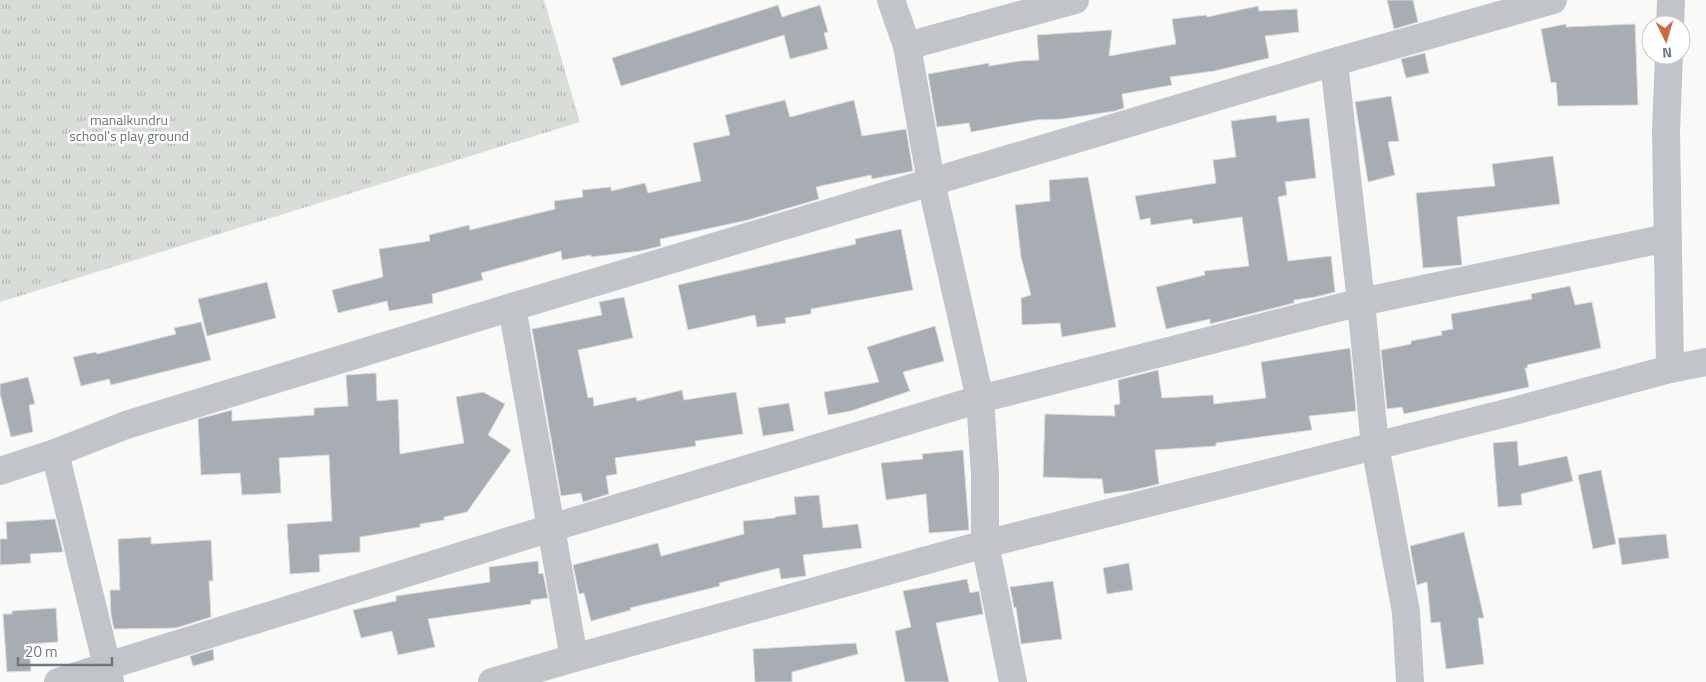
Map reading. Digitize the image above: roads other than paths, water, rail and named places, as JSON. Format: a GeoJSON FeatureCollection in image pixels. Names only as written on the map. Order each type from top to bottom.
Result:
{"type":"FeatureCollection","features":[{"type":"Feature","properties":{"kind":"street"},"geometry":{"type":"LineString","coordinates":[[891,0],[907,46],[931,182],[980,399],[985,474],[986,544],[1013,682]]}},
{"type":"Feature","properties":{"kind":"street"},"geometry":{"type":"LineString","coordinates":[[907,46],[1076,0]]}},
{"type":"Feature","properties":{"kind":"street"},"geometry":{"type":"LineString","coordinates":[[0,471],[126,425],[512,307],[1334,62],[1553,0]]}},
{"type":"Feature","properties":{"kind":"street"},"geometry":{"type":"LineString","coordinates":[[1670,15],[1671,0]]}},
{"type":"Feature","properties":{"kind":"street"},"geometry":{"type":"LineString","coordinates":[[1334,62],[1375,446],[1406,612],[1410,682]]}},
{"type":"Feature","properties":{"kind":"street"},"geometry":{"type":"LineString","coordinates":[[1669,65],[1666,131],[1670,369]]}},
{"type":"Feature","properties":{"kind":"street"},"geometry":{"type":"LineString","coordinates":[[58,682],[109,674],[551,528],[980,399],[1361,302],[1667,238]]}},
{"type":"Feature","properties":{"kind":"street"},"geometry":{"type":"LineString","coordinates":[[512,307],[574,658]]}},
{"type":"Feature","properties":{"kind":"street"},"geometry":{"type":"LineString","coordinates":[[492,682],[986,544],[1514,411],[1670,369],[1706,362]]}},
{"type":"Feature","properties":{"kind":"street"},"geometry":{"type":"LineString","coordinates":[[55,452],[109,674]]}},
{"type":"Feature","properties":{"kind":"park label","name":"manalkundru school's play ground"},"geometry":{"type":"Point","coordinates":[129,128]}}]}
